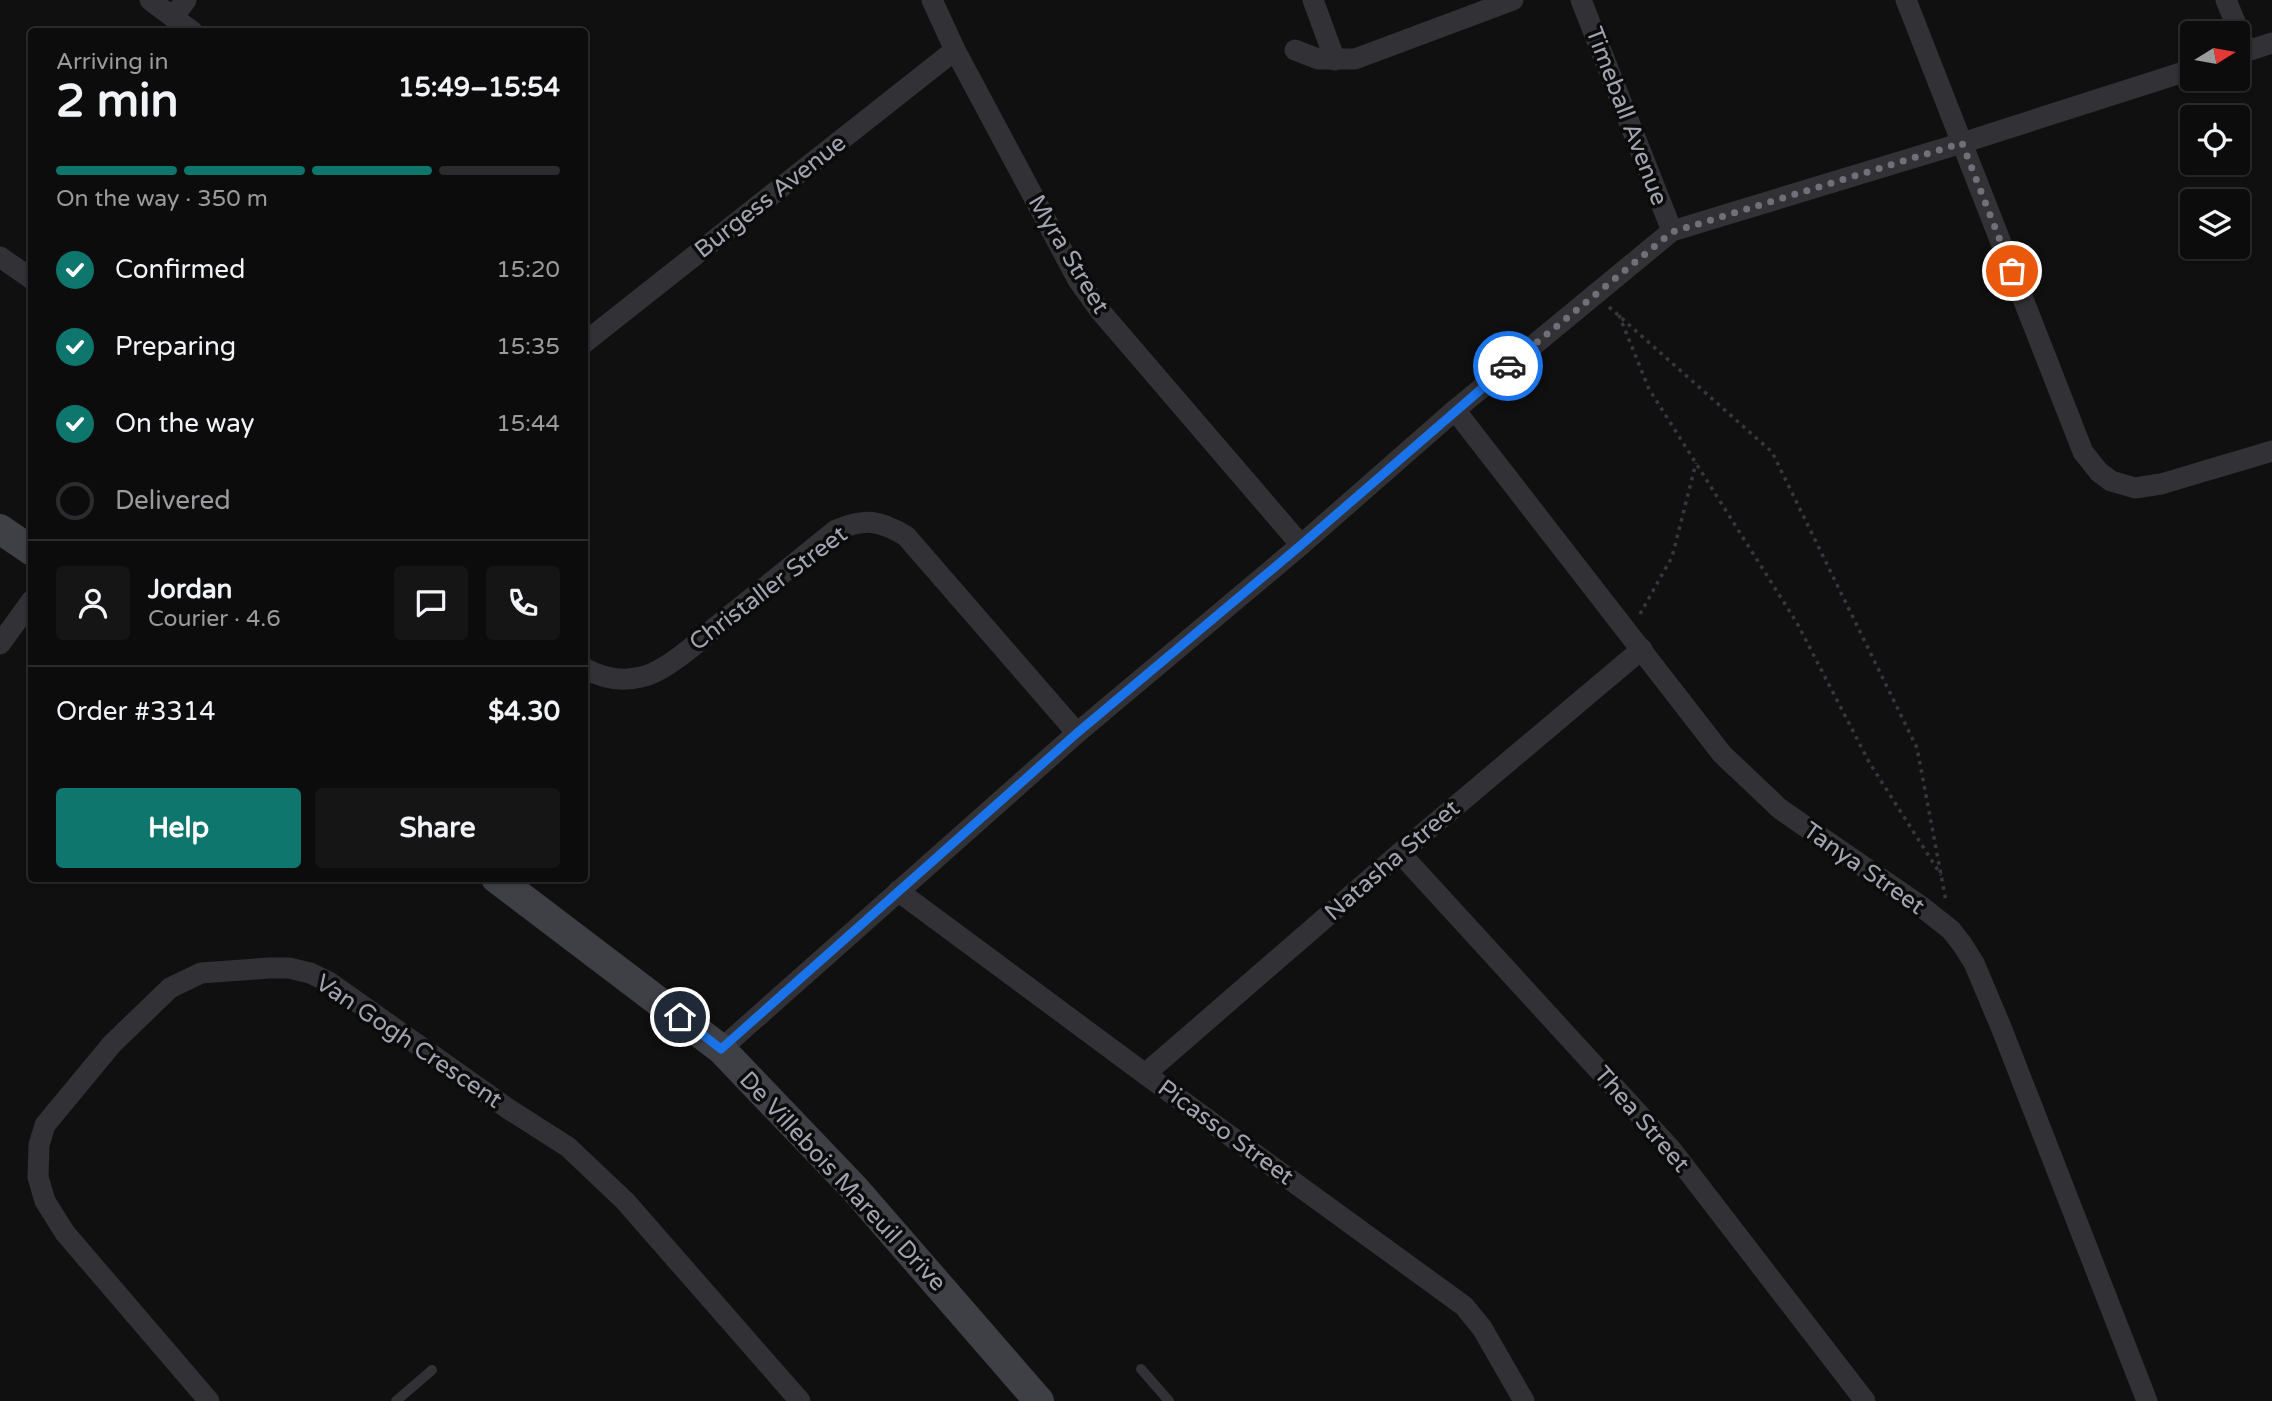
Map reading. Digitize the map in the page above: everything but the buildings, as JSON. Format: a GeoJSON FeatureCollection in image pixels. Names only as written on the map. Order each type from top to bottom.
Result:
{"type":"FeatureCollection","features":[{"type":"Feature","properties":{"kind":"main road"},"geometry":{"type":"LineString","coordinates":[[0,529],[28,548]]}},
{"type":"Feature","properties":{"kind":"main road","name":"De Villebois Mareuil Drive"},"geometry":{"type":"LineString","coordinates":[[501,882],[721,1049],[854,1188],[1040,1401]]}},
{"type":"Feature","properties":{"kind":"street"},"geometry":{"type":"LineString","coordinates":[[150,0],[180,8],[191,28]]}},
{"type":"Feature","properties":{"kind":"street","name":"Myra Street"},"geometry":{"type":"LineString","coordinates":[[932,0],[955,50],[1086,290],[1101,312],[1301,545]]}},
{"type":"Feature","properties":{"kind":"street"},"geometry":{"type":"LineString","coordinates":[[1313,0],[1335,60]]}},
{"type":"Feature","properties":{"kind":"street"},"geometry":{"type":"LineString","coordinates":[[1295,51],[1318,59],[1355,59],[1513,0]]}},
{"type":"Feature","properties":{"kind":"street","name":"Timeball Avenue"},"geometry":{"type":"LineString","coordinates":[[1581,0],[1672,232]]}},
{"type":"Feature","properties":{"kind":"street"},"geometry":{"type":"LineString","coordinates":[[1906,0],[2083,452],[2099,472],[2110,481],[2135,488],[2161,484],[2272,451]]}},
{"type":"Feature","properties":{"kind":"street"},"geometry":{"type":"LineString","coordinates":[[2227,0],[2233,21]]}},
{"type":"Feature","properties":{"kind":"street"},"geometry":{"type":"LineString","coordinates":[[2250,51],[2272,43]]}},
{"type":"Feature","properties":{"kind":"street","name":"Burgess Avenue"},"geometry":{"type":"LineString","coordinates":[[588,339],[955,50]]}},
{"type":"Feature","properties":{"kind":"street"},"geometry":{"type":"LineString","coordinates":[[721,1049],[1077,733],[1301,545],[1455,410],[1672,232],[2180,73]]}},
{"type":"Feature","properties":{"kind":"street"},"geometry":{"type":"LineString","coordinates":[[0,257],[28,276]]}},
{"type":"Feature","properties":{"kind":"street","name":"Tanya Street"},"geometry":{"type":"LineString","coordinates":[[1455,410],[1722,754],[1780,809],[1923,907],[1951,930],[1974,963],[1987,994],[2147,1401]]}},
{"type":"Feature","properties":{"kind":"street","name":"Christaller Street"},"geometry":{"type":"LineString","coordinates":[[588,670],[600,677],[615,678],[641,677],[654,672],[686,652],[836,530],[854,523],[886,524],[906,536],[1077,733]]}},
{"type":"Feature","properties":{"kind":"street"},"geometry":{"type":"LineString","coordinates":[[0,644],[28,606]]}},
{"type":"Feature","properties":{"kind":"street","name":"Natasha Street"},"geometry":{"type":"LineString","coordinates":[[1145,1074],[1400,853],[1642,649]]}},
{"type":"Feature","properties":{"kind":"street","name":"Thea Street"},"geometry":{"type":"LineString","coordinates":[[1400,853],[1670,1148],[1865,1401]]}},
{"type":"Feature","properties":{"kind":"street","name":"Picasso Street"},"geometry":{"type":"LineString","coordinates":[[898,891],[1464,1306],[1482,1328],[1524,1401]]}},
{"type":"Feature","properties":{"kind":"street","name":"Van Gogh Crescent"},"geometry":{"type":"LineString","coordinates":[[209,1401],[58,1222],[45,1201],[38,1177],[39,1145],[45,1125],[112,1044],[170,988],[201,974],[269,968],[289,968],[310,973],[329,982],[496,1100],[568,1147],[625,1200],[800,1401]]}},
{"type":"Feature","properties":{"kind":"lane"},"geometry":{"type":"LineString","coordinates":[[1141,1369],[1169,1401]]}},
{"type":"Feature","properties":{"kind":"lane"},"geometry":{"type":"LineString","coordinates":[[396,1401],[432,1370]]}},
{"type":"Feature","properties":{"kind":"path"},"geometry":{"type":"LineString","coordinates":[[1594,296],[1618,313],[1772,452],[1917,747],[1951,930]]}},
{"type":"Feature","properties":{"kind":"path"},"geometry":{"type":"LineString","coordinates":[[1618,313],[1649,388],[1797,623],[1869,762],[1942,877]]}},
{"type":"Feature","properties":{"kind":"path"},"geometry":{"type":"LineString","coordinates":[[1625,627],[1640,613],[1672,557],[1696,463]]}},
{"type":"Feature","properties":{"kind":"way so far"},"geometry":{"type":"LineString","coordinates":[[1508,366],[1672,232],[1962,143],[2012,271]]}},
{"type":"Feature","properties":{"kind":"route"},"geometry":{"type":"LineString","coordinates":[[680,1017],[721,1049],[1077,733],[1508,366]]}}]}
